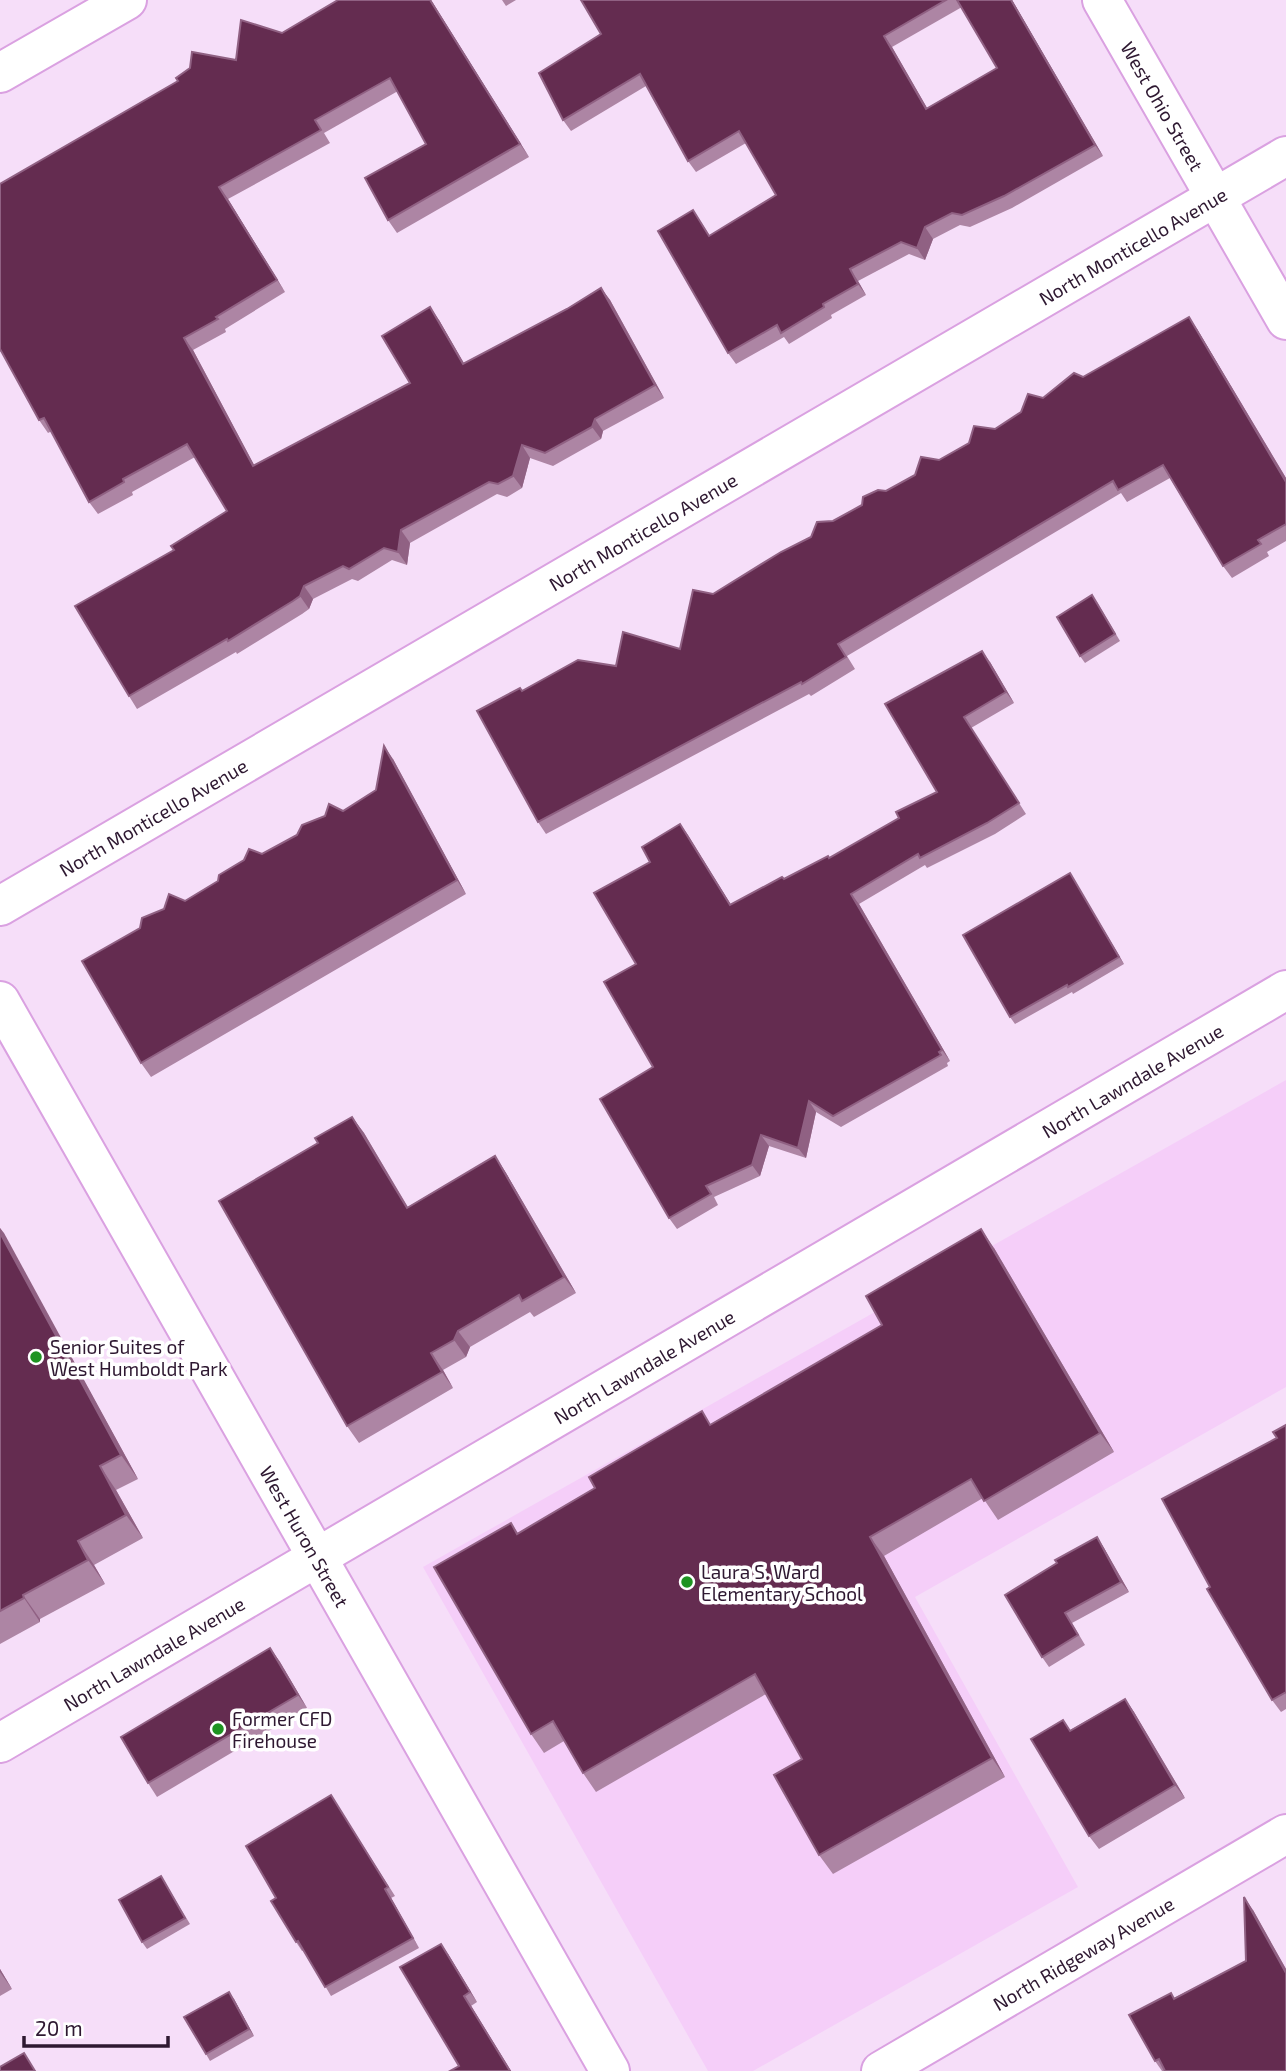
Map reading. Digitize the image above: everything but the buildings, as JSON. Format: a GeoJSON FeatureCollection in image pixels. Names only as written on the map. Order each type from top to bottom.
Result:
{"type":"FeatureCollection","features":[{"type":"Feature","properties":{"kind":"street"},"geometry":{"type":"LineString","coordinates":[[0,74],[127,0]]}},
{"type":"Feature","properties":{"kind":"street","name":"West Ohio Street"},"geometry":{"type":"LineString","coordinates":[[1102,0],[1286,320]]}},
{"type":"Feature","properties":{"kind":"street","name":"North Monticello Avenue"},"geometry":{"type":"LineString","coordinates":[[0,906],[1286,156]]}},
{"type":"Feature","properties":{"kind":"street","name":"North Lawndale Avenue"},"geometry":{"type":"LineString","coordinates":[[0,1743],[1286,990]]}},
{"type":"Feature","properties":{"kind":"street","name":"West Huron Street"},"geometry":{"type":"LineString","coordinates":[[0,1001],[610,2071]]}},
{"type":"Feature","properties":{"kind":"street","name":"North Ridgeway Avenue"},"geometry":{"type":"LineString","coordinates":[[881,2071],[1286,1834]]}},
{"type":"Feature","properties":{"kind":"shaded area","name":"Laura S. Ward Elementary School"},"geometry":{"type":"Polygon","coordinates":[[[1286,1080],[1286,1387],[915,1597],[1078,1887],[753,2071],[708,2071],[423,1567],[1286,1080]]]}},
{"type":"Feature","properties":{"kind":"place","name":"Senior Suites of West Humboldt Park"},"geometry":{"type":"Point","coordinates":[36,1357]}},
{"type":"Feature","properties":{"kind":"place","name":"Laura S. Ward Elementary School"},"geometry":{"type":"Point","coordinates":[687,1582]}},
{"type":"Feature","properties":{"kind":"place","name":"Former CFD Firehouse"},"geometry":{"type":"Point","coordinates":[218,1729]}}]}
